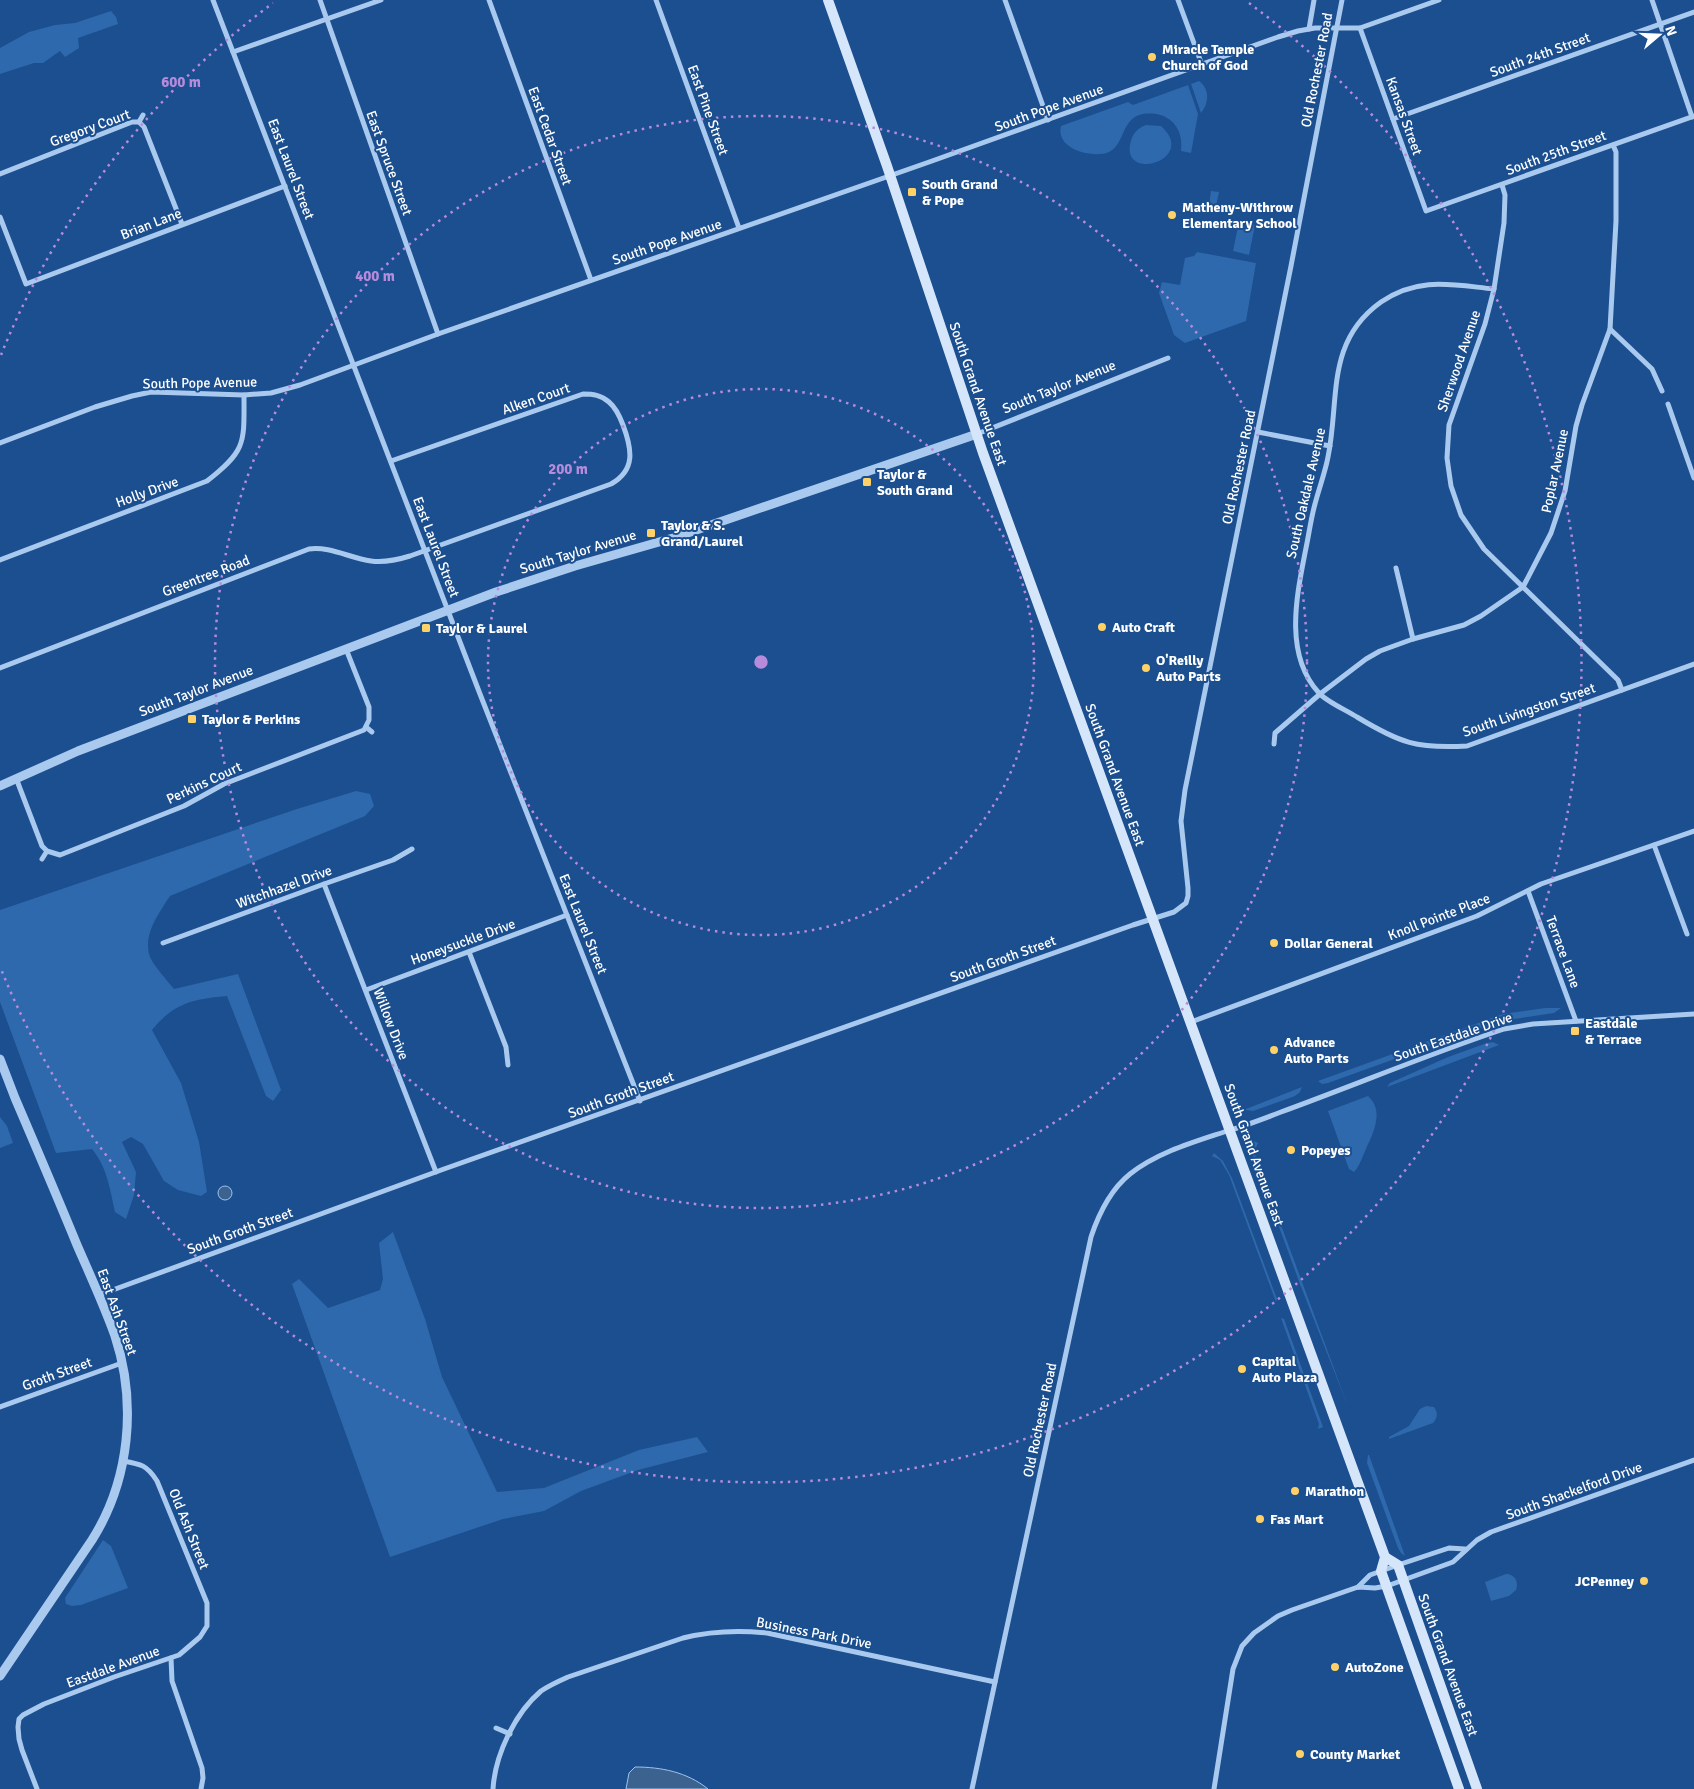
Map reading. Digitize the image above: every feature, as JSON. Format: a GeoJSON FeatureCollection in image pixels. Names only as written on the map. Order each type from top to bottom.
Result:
{"type":"FeatureCollection","features":[{"type":"Feature","properties":{"kind":"main road","name":"South Grand Avenue East"},"geometry":{"type":"LineString","coordinates":[[828,0],[977,434],[1385,1556]]}},
{"type":"Feature","properties":{"kind":"main road"},"geometry":{"type":"LineString","coordinates":[[1398,1565],[1385,1556],[1382,1571],[1386,1586],[1459,1789]]}},
{"type":"Feature","properties":{"kind":"main road","name":"South Grand Avenue East"},"geometry":{"type":"LineString","coordinates":[[1398,1565],[1478,1789]]}},
{"type":"Feature","properties":{"kind":"street","name":"East Laurel Street"},"geometry":{"type":"LineString","coordinates":[[213,0],[425,551],[640,1101]]}},
{"type":"Feature","properties":{"kind":"street","name":"East Spruce Street"},"geometry":{"type":"LineString","coordinates":[[320,0],[438,334]]}},
{"type":"Feature","properties":{"kind":"street"},"geometry":{"type":"LineString","coordinates":[[233,52],[381,0]]}},
{"type":"Feature","properties":{"kind":"street","name":"East Cedar Street"},"geometry":{"type":"LineString","coordinates":[[489,0],[591,280]]}},
{"type":"Feature","properties":{"kind":"street","name":"East Pine Street"},"geometry":{"type":"LineString","coordinates":[[656,0],[738,228]]}},
{"type":"Feature","properties":{"kind":"street"},"geometry":{"type":"LineString","coordinates":[[1005,0],[1048,120]]}},
{"type":"Feature","properties":{"kind":"street"},"geometry":{"type":"LineString","coordinates":[[1178,0],[1202,65]]}},
{"type":"Feature","properties":{"kind":"street"},"geometry":{"type":"LineString","coordinates":[[1308,29],[1314,0]]}},
{"type":"Feature","properties":{"kind":"street","name":"Old Rochester Road"},"geometry":{"type":"LineString","coordinates":[[1152,918],[1174,912],[1183,907],[1188,896],[1181,821],[1185,790],[1258,432],[1342,0]]}},
{"type":"Feature","properties":{"kind":"street","name":"South Pope Avenue"},"geometry":{"type":"LineString","coordinates":[[0,443],[95,407],[152,392],[244,395],[285,390],[438,334],[890,176],[1278,37],[1308,29],[1360,28],[1439,0]]}},
{"type":"Feature","properties":{"kind":"street"},"geometry":{"type":"LineString","coordinates":[[1652,0],[1693,116]]}},
{"type":"Feature","properties":{"kind":"street","name":"South 24th Street"},"geometry":{"type":"LineString","coordinates":[[1393,119],[1694,12]]}},
{"type":"Feature","properties":{"kind":"street","name":"Kansas Street"},"geometry":{"type":"LineString","coordinates":[[1360,28],[1426,211]]}},
{"type":"Feature","properties":{"kind":"street"},"geometry":{"type":"LineString","coordinates":[[139,122],[143,115]]}},
{"type":"Feature","properties":{"kind":"street","name":"South 25th Street"},"geometry":{"type":"LineString","coordinates":[[1426,211],[1693,116]]}},
{"type":"Feature","properties":{"kind":"street","name":"Gregory Court"},"geometry":{"type":"LineString","coordinates":[[0,174],[132,122],[139,122],[144,127],[182,224]]}},
{"type":"Feature","properties":{"kind":"street","name":"Poplar Avenue"},"geometry":{"type":"LineString","coordinates":[[1274,744],[1275,733],[1320,694],[1366,659],[1380,651],[1413,639],[1464,625],[1481,616],[1522,587],[1551,533],[1565,491],[1576,426],[1582,405],[1610,329],[1616,221],[1616,152],[1613,145]]}},
{"type":"Feature","properties":{"kind":"street","name":"Sherwood Avenue"},"geometry":{"type":"LineString","coordinates":[[1502,185],[1505,195],[1504,223],[1494,290],[1485,324],[1449,425],[1447,441],[1448,472],[1451,486],[1461,515],[1484,548],[1618,680],[1622,690]]}},
{"type":"Feature","properties":{"kind":"street","name":"Brian Lane"},"geometry":{"type":"LineString","coordinates":[[0,216],[26,284],[285,186]]}},
{"type":"Feature","properties":{"kind":"street","name":"South Oakdale Avenue"},"geometry":{"type":"LineString","coordinates":[[1320,694],[1304,669],[1298,648],[1295,626],[1301,568],[1314,505],[1324,476],[1334,423],[1336,380],[1342,353],[1349,339],[1368,314],[1389,298],[1413,287],[1452,283],[1494,290]]}},
{"type":"Feature","properties":{"kind":"street"},"geometry":{"type":"LineString","coordinates":[[1610,329],[1652,369],[1662,390]]}},
{"type":"Feature","properties":{"kind":"street","name":"South Taylor Avenue"},"geometry":{"type":"LineString","coordinates":[[0,786],[78,751],[448,610],[537,578],[673,538],[977,434],[1168,358]]}},
{"type":"Feature","properties":{"kind":"street","name":"Alken Court"},"geometry":{"type":"LineString","coordinates":[[391,461],[583,394],[597,395],[608,401],[621,419],[629,443],[630,458],[625,472],[616,481],[600,489],[425,551]]}},
{"type":"Feature","properties":{"kind":"street","name":"Holly Drive"},"geometry":{"type":"LineString","coordinates":[[0,560],[208,481],[239,450],[244,436],[244,395]]}},
{"type":"Feature","properties":{"kind":"street"},"geometry":{"type":"LineString","coordinates":[[1668,404],[1694,478]]}},
{"type":"Feature","properties":{"kind":"street"},"geometry":{"type":"LineString","coordinates":[[1258,432],[1330,446]]}},
{"type":"Feature","properties":{"kind":"street","name":"Greentree Road"},"geometry":{"type":"LineString","coordinates":[[0,668],[309,549],[315,548],[383,562],[425,551]]}},
{"type":"Feature","properties":{"kind":"street"},"geometry":{"type":"LineString","coordinates":[[1396,568],[1413,639]]}},
{"type":"Feature","properties":{"kind":"street"},"geometry":{"type":"LineString","coordinates":[[346,648],[369,707],[370,713],[366,727],[372,732]]}},
{"type":"Feature","properties":{"kind":"street","name":"South Livingston Street"},"geometry":{"type":"LineString","coordinates":[[1320,694],[1380,732],[1396,739],[1426,747],[1467,746],[1694,664]]}},
{"type":"Feature","properties":{"kind":"street","name":"Perkins Court"},"geometry":{"type":"LineString","coordinates":[[47,851],[60,855],[184,806],[224,784],[364,730],[366,727]]}},
{"type":"Feature","properties":{"kind":"street"},"geometry":{"type":"LineString","coordinates":[[16,778],[39,841],[47,851],[42,859]]}},
{"type":"Feature","properties":{"kind":"street","name":"Knoll Pointe Place"},"geometry":{"type":"LineString","coordinates":[[1191,1022],[1477,916],[1541,884],[1694,831]]}},
{"type":"Feature","properties":{"kind":"street"},"geometry":{"type":"LineString","coordinates":[[1654,845],[1687,934]]}},
{"type":"Feature","properties":{"kind":"street","name":"Witchhazel Drive"},"geometry":{"type":"LineString","coordinates":[[163,944],[393,860],[412,849]]}},
{"type":"Feature","properties":{"kind":"street","name":"Willow Drive"},"geometry":{"type":"LineString","coordinates":[[324,884],[436,1172]]}},
{"type":"Feature","properties":{"kind":"street","name":"Terrace Lane"},"geometry":{"type":"LineString","coordinates":[[1528,891],[1576,1021]]}},
{"type":"Feature","properties":{"kind":"street","name":"Honeysuckle Drive"},"geometry":{"type":"LineString","coordinates":[[366,990],[567,915]]}},
{"type":"Feature","properties":{"kind":"street","name":"South Groth Street"},"geometry":{"type":"LineString","coordinates":[[98,1295],[436,1172],[1152,918]]}},
{"type":"Feature","properties":{"kind":"street"},"geometry":{"type":"LineString","coordinates":[[469,952],[506,1047],[508,1065]]}},
{"type":"Feature","properties":{"kind":"street","name":"South Eastdale Drive"},"geometry":{"type":"LineString","coordinates":[[1230,1130],[1515,1026],[1694,1014]]}},
{"type":"Feature","properties":{"kind":"street","name":"East Ash Street"},"geometry":{"type":"LineString","coordinates":[[0,1058],[115,1336],[122,1363],[128,1412],[123,1461],[114,1494],[99,1529],[0,1676]]}},
{"type":"Feature","properties":{"kind":"street","name":"Old Rochester Road"},"geometry":{"type":"LineString","coordinates":[[972,1789],[1081,1283],[1097,1220],[1115,1190],[1139,1167],[1164,1154],[1230,1130]]}},
{"type":"Feature","properties":{"kind":"street","name":"Groth Street"},"geometry":{"type":"LineString","coordinates":[[0,1407],[122,1363]]}},
{"type":"Feature","properties":{"kind":"street","name":"South Shackelford Drive"},"geometry":{"type":"LineString","coordinates":[[1214,1789],[1233,1669],[1242,1646],[1254,1633],[1278,1616],[1358,1587],[1375,1588],[1386,1586],[1453,1562],[1465,1549],[1491,1532],[1694,1460]]}},
{"type":"Feature","properties":{"kind":"street","name":"Old Ash Street"},"geometry":{"type":"LineString","coordinates":[[123,1461],[141,1464],[151,1470],[157,1481],[207,1603],[207,1626]]}},
{"type":"Feature","properties":{"kind":"street","name":"South Shackelford Drive"},"geometry":{"type":"LineString","coordinates":[[1358,1587],[1370,1575],[1398,1565],[1449,1548],[1465,1549]]}},
{"type":"Feature","properties":{"kind":"street","name":"Eastdale Avenue"},"geometry":{"type":"LineString","coordinates":[[37,1789],[22,1750],[18,1728],[19,1719],[27,1712],[44,1704],[155,1662],[179,1655],[192,1645],[207,1626]]}},
{"type":"Feature","properties":{"kind":"street","name":"Business Park Drive"},"geometry":{"type":"LineString","coordinates":[[493,1789],[496,1767],[510,1734],[526,1707],[543,1690],[553,1683],[682,1638],[713,1632],[767,1633],[995,1682]]}},
{"type":"Feature","properties":{"kind":"street"},"geometry":{"type":"LineString","coordinates":[[171,1658],[172,1681],[200,1757],[203,1778],[201,1789]]}},
{"type":"Feature","properties":{"kind":"street"},"geometry":{"type":"LineString","coordinates":[[496,1728],[510,1734]]}},
{"type":"Feature","properties":{"kind":"shaded area"},"geometry":{"type":"Polygon","coordinates":[[[111,11],[116,17],[118,24],[78,38],[79,48],[65,57],[60,51],[43,63],[34,63],[0,74],[0,48],[29,32],[55,25],[75,23],[111,11]]]}},
{"type":"Feature","properties":{"kind":"shaded area"},"geometry":{"type":"Polygon","coordinates":[[[1199,81],[1207,92],[1206,105],[1201,113],[1191,84],[1199,81]]]}},
{"type":"Feature","properties":{"kind":"shaded area"},"geometry":{"type":"Polygon","coordinates":[[[1188,85],[1198,114],[1191,153],[1181,151],[1180,134],[1173,123],[1167,118],[1156,114],[1144,114],[1130,121],[1115,148],[1109,152],[1088,154],[1077,151],[1063,140],[1060,132],[1061,126],[1128,102],[1133,105],[1188,85]]]}},
{"type":"Feature","properties":{"kind":"shaded area"},"geometry":{"type":"Polygon","coordinates":[[[1146,125],[1161,126],[1170,138],[1171,148],[1166,156],[1157,162],[1147,164],[1138,162],[1131,156],[1130,145],[1135,132],[1146,125]]]}},
{"type":"Feature","properties":{"kind":"shaded area"},"geometry":{"type":"Polygon","coordinates":[[[1211,191],[1219,192],[1216,206],[1209,205],[1211,191]]]}},
{"type":"Feature","properties":{"kind":"shaded area"},"geometry":{"type":"Polygon","coordinates":[[[1239,222],[1255,225],[1249,255],[1233,251],[1239,222]]]}},
{"type":"Feature","properties":{"kind":"shaded area"},"geometry":{"type":"Polygon","coordinates":[[[1197,252],[1256,263],[1246,321],[1185,343],[1174,335],[1159,293],[1162,282],[1180,285],[1185,258],[1194,256],[1197,252]]]}},
{"type":"Feature","properties":{"kind":"shaded area"},"geometry":{"type":"Polygon","coordinates":[[[356,791],[370,794],[374,806],[365,816],[170,896],[157,916],[149,938],[149,954],[156,967],[174,989],[238,974],[281,1090],[273,1101],[266,1096],[227,996],[194,1001],[176,1008],[168,1014],[152,1030],[181,1083],[199,1142],[207,1192],[201,1196],[178,1190],[164,1181],[143,1144],[131,1137],[122,1142],[136,1172],[134,1195],[126,1219],[115,1212],[105,1171],[92,1149],[56,1153],[0,1002],[0,910],[297,809],[356,791]]]}},
{"type":"Feature","properties":{"kind":"shaded area"},"geometry":{"type":"Polygon","coordinates":[[[1545,1008],[1561,1008],[1554,1013],[1500,1021],[1328,1083],[1322,1084],[1318,1081],[1503,1014],[1545,1008]]]}},
{"type":"Feature","properties":{"kind":"shaded area"},"geometry":{"type":"Polygon","coordinates":[[[1493,1042],[1499,1045],[1387,1087],[1390,1083],[1448,1057],[1493,1042]]]}},
{"type":"Feature","properties":{"kind":"shaded area"},"geometry":{"type":"Polygon","coordinates":[[[1302,1087],[1295,1096],[1253,1111],[1246,1110],[1246,1109],[1302,1087]]]}},
{"type":"Feature","properties":{"kind":"shaded area"},"geometry":{"type":"Polygon","coordinates":[[[1368,1096],[1376,1109],[1376,1123],[1362,1159],[1354,1172],[1349,1169],[1328,1111],[1368,1096]]]}},
{"type":"Feature","properties":{"kind":"shaded area"},"geometry":{"type":"Polygon","coordinates":[[[0,1117],[7,1126],[13,1143],[0,1148],[0,1117]]]}},
{"type":"Feature","properties":{"kind":"shaded area"},"geometry":{"type":"Polygon","coordinates":[[[1254,1141],[1258,1143],[1254,1152],[1349,1409],[1256,1164],[1252,1152],[1254,1141]]]}},
{"type":"Feature","properties":{"kind":"shaded area"},"geometry":{"type":"Polygon","coordinates":[[[1214,1153],[1223,1161],[1232,1178],[1277,1299],[1276,1302],[1229,1175],[1220,1160],[1212,1156],[1214,1153]]]}},
{"type":"Feature","properties":{"kind":"shaded area"},"geometry":{"type":"Polygon","coordinates":[[[225,1186],[230,1188],[232,1193],[230,1198],[225,1200],[220,1198],[218,1193],[220,1188],[225,1186]]]}},
{"type":"Feature","properties":{"kind":"shaded area"},"geometry":{"type":"Polygon","coordinates":[[[393,1232],[425,1319],[442,1377],[497,1492],[544,1488],[639,1450],[697,1437],[708,1452],[638,1470],[581,1491],[544,1511],[503,1519],[390,1557],[292,1284],[299,1279],[328,1308],[380,1290],[383,1279],[379,1243],[393,1232]]]}},
{"type":"Feature","properties":{"kind":"shaded area"},"geometry":{"type":"Polygon","coordinates":[[[1281,1318],[1284,1319],[1323,1427],[1318,1429],[1319,1424],[1281,1318]]]}},
{"type":"Feature","properties":{"kind":"shaded area"},"geometry":{"type":"Polygon","coordinates":[[[1426,1406],[1434,1407],[1436,1411],[1437,1417],[1433,1423],[1389,1439],[1389,1437],[1409,1426],[1420,1409],[1426,1406]]]}},
{"type":"Feature","properties":{"kind":"shaded area"},"geometry":{"type":"Polygon","coordinates":[[[1368,1455],[1405,1556],[1398,1548],[1367,1463],[1368,1455]]]}},
{"type":"Feature","properties":{"kind":"shaded area"},"geometry":{"type":"Polygon","coordinates":[[[103,1540],[111,1546],[128,1588],[81,1605],[72,1606],[66,1604],[65,1598],[103,1540]]]}},
{"type":"Feature","properties":{"kind":"shaded area"},"geometry":{"type":"Polygon","coordinates":[[[1506,1574],[1512,1575],[1516,1579],[1516,1590],[1509,1596],[1491,1601],[1485,1582],[1506,1574]]]}},
{"type":"Feature","properties":{"kind":"shaded area"},"geometry":{"type":"Polygon","coordinates":[[[635,1767],[654,1768],[683,1775],[708,1789],[626,1789],[629,1773],[635,1767]]]}},
{"type":"Feature","properties":{"kind":"place","name":"Miracle Temple Church of God"},"geometry":{"type":"Point","coordinates":[1152,57]}},
{"type":"Feature","properties":{"kind":"place","name":"South Grand & Pope"},"geometry":{"type":"Point","coordinates":[912,192]}},
{"type":"Feature","properties":{"kind":"place","name":"Matheny-Withrow Elementary School"},"geometry":{"type":"Point","coordinates":[1172,215]}},
{"type":"Feature","properties":{"kind":"place","name":"Taylor & South Grand"},"geometry":{"type":"Point","coordinates":[867,482]}},
{"type":"Feature","properties":{"kind":"place","name":"Taylor & S. Grand/Laurel"},"geometry":{"type":"Point","coordinates":[651,533]}},
{"type":"Feature","properties":{"kind":"place","name":"Auto Craft"},"geometry":{"type":"Point","coordinates":[1102,627]}},
{"type":"Feature","properties":{"kind":"place","name":"Taylor & Laurel"},"geometry":{"type":"Point","coordinates":[426,628]}},
{"type":"Feature","properties":{"kind":"place","name":"O'Reilly Auto Parts"},"geometry":{"type":"Point","coordinates":[1146,668]}},
{"type":"Feature","properties":{"kind":"place","name":"Taylor & Perkins"},"geometry":{"type":"Point","coordinates":[192,719]}},
{"type":"Feature","properties":{"kind":"place","name":"Dollar General"},"geometry":{"type":"Point","coordinates":[1274,943]}},
{"type":"Feature","properties":{"kind":"place","name":"Eastdale & Terrace"},"geometry":{"type":"Point","coordinates":[1575,1031]}},
{"type":"Feature","properties":{"kind":"place","name":"Advance Auto Parts"},"geometry":{"type":"Point","coordinates":[1274,1050]}},
{"type":"Feature","properties":{"kind":"place","name":"Popeyes"},"geometry":{"type":"Point","coordinates":[1291,1150]}},
{"type":"Feature","properties":{"kind":"place","name":"Capital Auto Plaza"},"geometry":{"type":"Point","coordinates":[1242,1369]}},
{"type":"Feature","properties":{"kind":"place","name":"Marathon"},"geometry":{"type":"Point","coordinates":[1295,1491]}},
{"type":"Feature","properties":{"kind":"place","name":"Fas Mart"},"geometry":{"type":"Point","coordinates":[1260,1519]}},
{"type":"Feature","properties":{"kind":"place","name":"JCPenney"},"geometry":{"type":"Point","coordinates":[1644,1581]}},
{"type":"Feature","properties":{"kind":"place","name":"AutoZone"},"geometry":{"type":"Point","coordinates":[1335,1667]}},
{"type":"Feature","properties":{"kind":"place","name":"County Market"},"geometry":{"type":"Point","coordinates":[1300,1754]}}]}
